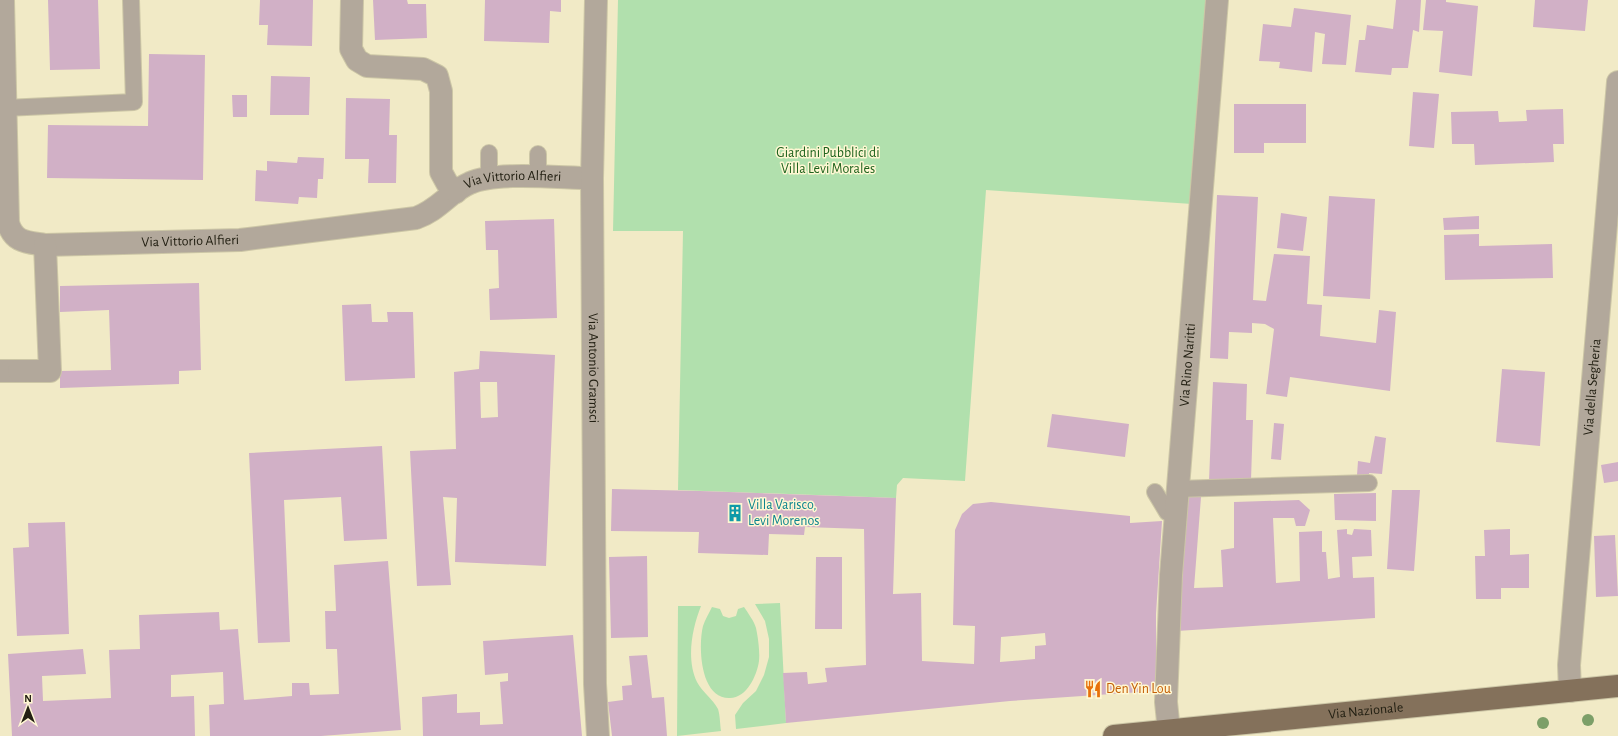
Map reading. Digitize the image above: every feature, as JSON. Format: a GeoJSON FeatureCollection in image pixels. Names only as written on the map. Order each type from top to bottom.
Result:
{"type":"FeatureCollection","features":[{"type":"Feature","properties":{"kind":"main road","name":"Via Nazionale"},"geometry":{"type":"LineString","coordinates":[[1114,736],[1618,686]]}},
{"type":"Feature","properties":{"kind":"street","name":"Via Vittorio Alfieri"},"geometry":{"type":"LineString","coordinates":[[3,0],[8,223],[10,232],[17,238],[27,242],[45,245],[240,240],[416,218],[430,213],[470,183],[489,177],[592,178]]}},
{"type":"Feature","properties":{"kind":"street"},"geometry":{"type":"LineString","coordinates":[[352,0],[351,49],[357,60],[367,66],[423,69],[437,76],[441,91],[441,172],[447,183],[456,192]]}},
{"type":"Feature","properties":{"kind":"street","name":"Via Antonio Gramsci"},"geometry":{"type":"LineString","coordinates":[[596,0],[592,178],[595,668],[598,736]]}},
{"type":"Feature","properties":{"kind":"street","name":"Via Rino Naritti"},"geometry":{"type":"LineString","coordinates":[[1169,731],[1166,702],[1171,575],[1217,0]]}},
{"type":"Feature","properties":{"kind":"street","name":"Via della Segheria"},"geometry":{"type":"LineString","coordinates":[[1570,691],[1568,677],[1571,634],[1618,82]]}},
{"type":"Feature","properties":{"kind":"street"},"geometry":{"type":"LineString","coordinates":[[10,371],[50,371],[45,245]]}},
{"type":"Feature","properties":{"kind":"lane"},"geometry":{"type":"LineString","coordinates":[[5,108],[134,102],[131,0]]}},
{"type":"Feature","properties":{"kind":"lane"},"geometry":{"type":"LineString","coordinates":[[489,177],[490,153]]}},
{"type":"Feature","properties":{"kind":"lane"},"geometry":{"type":"LineString","coordinates":[[538,154],[538,177]]}},
{"type":"Feature","properties":{"kind":"lane"},"geometry":{"type":"LineString","coordinates":[[1177,489],[1369,484]]}},
{"type":"Feature","properties":{"kind":"lane"},"geometry":{"type":"LineString","coordinates":[[1155,492],[1167,512],[1176,513]]}},
{"type":"Feature","properties":{"kind":"green space","name":"Giardini Pubblici di Villa Levi Morales"},"geometry":{"type":"Polygon","coordinates":[[[618,0],[1206,0],[1192,204],[986,190],[965,481],[903,478],[897,485],[896,498],[678,490],[683,231],[613,231],[618,0]]]}},
{"type":"Feature","properties":{"kind":"green space"},"geometry":{"type":"Polygon","coordinates":[[[780,603],[786,723],[736,729],[735,715],[743,703],[756,691],[764,675],[769,657],[769,639],[765,621],[755,604],[780,603]]]}},
{"type":"Feature","properties":{"kind":"green space"},"geometry":{"type":"Polygon","coordinates":[[[678,606],[701,606],[693,634],[691,654],[692,664],[697,682],[718,709],[721,731],[677,736],[678,606]]]}},
{"type":"Feature","properties":{"kind":"green space"},"geometry":{"type":"Polygon","coordinates":[[[712,607],[720,609],[723,616],[729,618],[736,616],[738,609],[744,607],[756,628],[759,653],[758,667],[750,686],[741,695],[735,697],[729,698],[719,696],[712,690],[703,670],[701,658],[701,635],[703,626],[712,607]]]}},
{"type":"Feature","properties":{"kind":"building"},"geometry":{"type":"Polygon","coordinates":[[[48,0],[98,0],[100,69],[50,70],[48,0]]]}},
{"type":"Feature","properties":{"kind":"building"},"geometry":{"type":"Polygon","coordinates":[[[260,0],[313,0],[312,46],[267,45],[268,25],[259,25],[260,0]]]}},
{"type":"Feature","properties":{"kind":"building"},"geometry":{"type":"Polygon","coordinates":[[[373,0],[407,0],[408,4],[426,4],[427,38],[375,40],[373,0]]]}},
{"type":"Feature","properties":{"kind":"building"},"geometry":{"type":"Polygon","coordinates":[[[485,0],[561,0],[561,12],[550,11],[549,43],[484,41],[485,0]]]}},
{"type":"Feature","properties":{"kind":"building"},"geometry":{"type":"Polygon","coordinates":[[[1396,0],[1421,0],[1419,32],[1413,30],[1408,68],[1392,68],[1391,75],[1355,72],[1359,40],[1365,40],[1367,25],[1393,29],[1396,0]]]}},
{"type":"Feature","properties":{"kind":"building"},"geometry":{"type":"Polygon","coordinates":[[[1426,0],[1446,0],[1446,2],[1478,6],[1472,76],[1439,72],[1443,31],[1423,30],[1426,0]]]}},
{"type":"Feature","properties":{"kind":"building"},"geometry":{"type":"Polygon","coordinates":[[[1535,0],[1588,0],[1585,31],[1533,27],[1535,0]]]}},
{"type":"Feature","properties":{"kind":"building"},"geometry":{"type":"Polygon","coordinates":[[[1294,8],[1351,15],[1346,65],[1322,64],[1325,34],[1315,32],[1312,72],[1279,68],[1280,62],[1259,61],[1263,24],[1291,27],[1294,8]]]}},
{"type":"Feature","properties":{"kind":"building"},"geometry":{"type":"Polygon","coordinates":[[[149,54],[205,55],[203,180],[47,178],[48,125],[148,126],[149,54]]]}},
{"type":"Feature","properties":{"kind":"building"},"geometry":{"type":"Polygon","coordinates":[[[271,76],[310,77],[309,115],[270,115],[271,76]]]}},
{"type":"Feature","properties":{"kind":"building"},"geometry":{"type":"Polygon","coordinates":[[[1413,92],[1439,94],[1434,148],[1409,146],[1413,92]]]}},
{"type":"Feature","properties":{"kind":"building"},"geometry":{"type":"Polygon","coordinates":[[[232,95],[247,95],[247,117],[233,117],[232,95]]]}},
{"type":"Feature","properties":{"kind":"building"},"geometry":{"type":"Polygon","coordinates":[[[346,98],[390,99],[389,135],[397,135],[396,183],[368,183],[369,159],[345,159],[346,98]]]}},
{"type":"Feature","properties":{"kind":"building"},"geometry":{"type":"Polygon","coordinates":[[[1234,104],[1306,104],[1306,143],[1264,143],[1264,153],[1234,153],[1234,104]]]}},
{"type":"Feature","properties":{"kind":"building"},"geometry":{"type":"Polygon","coordinates":[[[1563,109],[1564,144],[1553,144],[1554,162],[1475,165],[1474,144],[1452,144],[1451,112],[1498,111],[1499,122],[1527,121],[1526,110],[1563,109]]]}},
{"type":"Feature","properties":{"kind":"building"},"geometry":{"type":"Polygon","coordinates":[[[298,157],[324,158],[323,179],[318,179],[317,198],[299,197],[298,204],[255,201],[256,170],[267,171],[267,161],[297,163],[298,157]]]}},
{"type":"Feature","properties":{"kind":"building"},"geometry":{"type":"Polygon","coordinates":[[[1217,195],[1258,197],[1253,300],[1266,301],[1274,254],[1310,256],[1307,304],[1322,305],[1320,336],[1376,343],[1379,310],[1396,312],[1390,391],[1290,377],[1287,397],[1266,394],[1274,329],[1265,324],[1252,323],[1252,333],[1229,332],[1228,359],[1210,358],[1217,195]]]}},
{"type":"Feature","properties":{"kind":"building"},"geometry":{"type":"Polygon","coordinates":[[[1329,196],[1375,199],[1370,299],[1323,296],[1329,196]]]}},
{"type":"Feature","properties":{"kind":"building"},"geometry":{"type":"Polygon","coordinates":[[[1281,213],[1307,217],[1303,251],[1277,248],[1281,213]]]}},
{"type":"Feature","properties":{"kind":"building"},"geometry":{"type":"Polygon","coordinates":[[[1479,216],[1479,229],[1444,230],[1443,218],[1479,216]]]}},
{"type":"Feature","properties":{"kind":"building"},"geometry":{"type":"Polygon","coordinates":[[[554,219],[557,318],[490,320],[489,289],[499,288],[498,250],[486,250],[485,221],[554,219]]]}},
{"type":"Feature","properties":{"kind":"building"},"geometry":{"type":"Polygon","coordinates":[[[1479,234],[1479,246],[1552,244],[1553,278],[1445,280],[1444,235],[1479,234]]]}},
{"type":"Feature","properties":{"kind":"building"},"geometry":{"type":"Polygon","coordinates":[[[199,283],[201,370],[179,371],[179,384],[60,388],[60,371],[111,370],[109,310],[60,312],[60,286],[199,283]]]}},
{"type":"Feature","properties":{"kind":"building"},"geometry":{"type":"Polygon","coordinates":[[[371,304],[372,322],[388,322],[387,312],[413,312],[415,378],[345,381],[342,305],[371,304]]]}},
{"type":"Feature","properties":{"kind":"building"},"geometry":{"type":"Polygon","coordinates":[[[480,351],[555,355],[546,566],[455,562],[457,498],[443,497],[451,585],[417,586],[410,451],[456,449],[454,372],[479,369],[480,351]],[[480,382],[481,418],[498,417],[497,382],[480,382]]]}},
{"type":"Feature","properties":{"kind":"building"},"geometry":{"type":"Polygon","coordinates":[[[1502,369],[1545,372],[1540,446],[1496,442],[1502,369]]]}},
{"type":"Feature","properties":{"kind":"building"},"geometry":{"type":"Polygon","coordinates":[[[1213,382],[1247,384],[1246,420],[1253,420],[1251,480],[1209,481],[1213,382]]]}},
{"type":"Feature","properties":{"kind":"building"},"geometry":{"type":"Polygon","coordinates":[[[1052,414],[1129,424],[1125,457],[1047,447],[1052,414]]]}},
{"type":"Feature","properties":{"kind":"building"},"geometry":{"type":"Polygon","coordinates":[[[1274,423],[1284,424],[1281,460],[1271,459],[1274,423]]]}},
{"type":"Feature","properties":{"kind":"building"},"geometry":{"type":"Polygon","coordinates":[[[1375,436],[1386,438],[1382,474],[1369,473],[1369,477],[1357,475],[1358,461],[1370,463],[1375,436]]]}},
{"type":"Feature","properties":{"kind":"building"},"geometry":{"type":"Polygon","coordinates":[[[382,446],[387,539],[344,541],[341,497],[284,500],[290,642],[258,643],[249,453],[382,446]]]}},
{"type":"Feature","properties":{"kind":"building"},"geometry":{"type":"Polygon","coordinates":[[[1618,462],[1618,481],[1604,483],[1601,465],[1618,462]]]}},
{"type":"Feature","properties":{"kind":"building"},"geometry":{"type":"Polygon","coordinates":[[[612,489],[896,498],[893,594],[921,593],[922,661],[974,664],[975,626],[953,625],[955,530],[962,514],[973,504],[991,502],[1130,516],[1130,523],[1162,521],[1156,614],[1156,691],[1010,701],[786,723],[783,673],[807,672],[808,684],[827,682],[825,668],[866,665],[864,529],[805,527],[804,535],[769,534],[768,555],[698,553],[699,532],[611,531],[612,489]],[[1045,633],[1001,637],[1000,662],[1035,659],[1035,646],[1046,645],[1045,633]]]}},
{"type":"Feature","properties":{"kind":"building"},"geometry":{"type":"Polygon","coordinates":[[[1392,490],[1420,490],[1414,571],[1387,569],[1392,490]]]}},
{"type":"Feature","properties":{"kind":"building"},"geometry":{"type":"Polygon","coordinates":[[[1376,493],[1376,521],[1335,520],[1334,494],[1376,493]]]}},
{"type":"Feature","properties":{"kind":"building"},"geometry":{"type":"Polygon","coordinates":[[[1187,497],[1201,497],[1194,588],[1223,587],[1221,550],[1234,548],[1234,502],[1299,500],[1310,510],[1305,526],[1296,526],[1294,518],[1273,518],[1276,583],[1300,581],[1299,532],[1322,531],[1322,552],[1326,552],[1328,579],[1340,577],[1337,530],[1347,529],[1347,534],[1352,535],[1354,529],[1371,530],[1372,556],[1352,557],[1353,578],[1374,577],[1375,618],[1177,631],[1187,497]]]}},
{"type":"Feature","properties":{"kind":"building"},"geometry":{"type":"Polygon","coordinates":[[[65,522],[69,634],[17,636],[13,548],[29,547],[28,523],[65,522]]]}},
{"type":"Feature","properties":{"kind":"building"},"geometry":{"type":"Polygon","coordinates":[[[1510,529],[1510,555],[1529,554],[1529,588],[1501,588],[1501,599],[1476,599],[1475,556],[1485,556],[1484,530],[1510,529]]]}},
{"type":"Feature","properties":{"kind":"building"},"geometry":{"type":"Polygon","coordinates":[[[1615,535],[1618,596],[1596,597],[1594,536],[1615,535]]]}},
{"type":"Feature","properties":{"kind":"building"},"geometry":{"type":"Polygon","coordinates":[[[647,556],[648,637],[611,638],[609,557],[647,556]]]}},
{"type":"Feature","properties":{"kind":"building"},"geometry":{"type":"Polygon","coordinates":[[[816,557],[842,557],[842,629],[815,629],[816,557]]]}},
{"type":"Feature","properties":{"kind":"building"},"geometry":{"type":"Polygon","coordinates":[[[388,561],[401,730],[321,736],[210,736],[209,705],[224,704],[223,672],[171,675],[171,697],[194,696],[195,736],[12,736],[8,654],[83,649],[86,674],[42,676],[43,701],[111,698],[109,650],[140,649],[139,615],[219,612],[220,630],[238,629],[244,700],[292,696],[292,683],[309,683],[310,695],[339,694],[337,649],[326,649],[325,611],[336,611],[334,565],[388,561]]]}},
{"type":"Feature","properties":{"kind":"building"},"geometry":{"type":"Polygon","coordinates":[[[573,635],[582,736],[423,736],[422,697],[457,694],[457,713],[480,712],[480,725],[503,724],[500,682],[508,681],[508,673],[485,675],[483,641],[573,635]]]}},
{"type":"Feature","properties":{"kind":"building"},"geometry":{"type":"Polygon","coordinates":[[[647,655],[652,698],[664,697],[667,736],[612,736],[608,702],[623,700],[622,686],[632,685],[629,656],[647,655]]]}},
{"type":"Feature","properties":{"kind":"place","name":"Villa Varisco, Levi Morenos"},"geometry":{"type":"Point","coordinates":[735,513]}},
{"type":"Feature","properties":{"kind":"place","name":"Den Yin Lou"},"geometry":{"type":"Point","coordinates":[1093,689]}}]}
